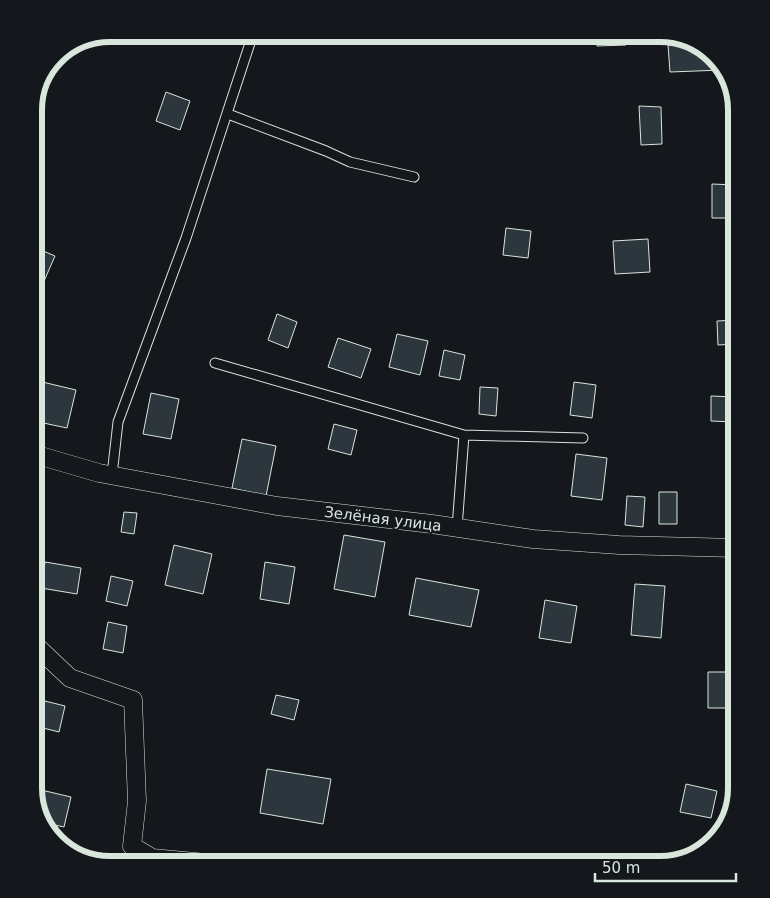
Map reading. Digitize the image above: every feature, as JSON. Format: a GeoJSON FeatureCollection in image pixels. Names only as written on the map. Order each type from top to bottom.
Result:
{"type":"FeatureCollection","features":[{"type":"Feature","properties":{"kind":"street","name":"Зелёная улица"},"geometry":{"type":"LineString","coordinates":[[43,456],[112,475],[277,506],[533,539],[619,545],[728,548]]}},
{"type":"Feature","properties":{"kind":"street"},"geometry":{"type":"LineString","coordinates":[[43,652],[70,678],[133,700],[137,801],[132,846],[149,856]]}},
{"type":"Feature","properties":{"kind":"lane"},"geometry":{"type":"LineString","coordinates":[[112,475],[118,422],[186,238],[250,43]]}},
{"type":"Feature","properties":{"kind":"lane"},"geometry":{"type":"LineString","coordinates":[[228,114],[350,162],[414,177]]}},
{"type":"Feature","properties":{"kind":"lane"},"geometry":{"type":"LineString","coordinates":[[215,363],[464,435],[583,438]]}},
{"type":"Feature","properties":{"kind":"lane"},"geometry":{"type":"LineString","coordinates":[[457,528],[464,435]]}},
{"type":"Feature","properties":{"kind":"building"},"geometry":{"type":"Polygon","coordinates":[[[597,43],[626,43],[626,45],[597,46],[597,43]]]}},
{"type":"Feature","properties":{"kind":"building"},"geometry":{"type":"Polygon","coordinates":[[[668,45],[677,45],[697,54],[714,70],[670,72],[668,45]]]}},
{"type":"Feature","properties":{"kind":"building"},"geometry":{"type":"Polygon","coordinates":[[[166,92],[190,101],[180,130],[156,121],[166,92]]]}},
{"type":"Feature","properties":{"kind":"building"},"geometry":{"type":"Polygon","coordinates":[[[639,106],[661,107],[662,144],[641,145],[639,106]]]}},
{"type":"Feature","properties":{"kind":"building"},"geometry":{"type":"Polygon","coordinates":[[[712,184],[728,185],[728,218],[712,218],[712,184]]]}},
{"type":"Feature","properties":{"kind":"building"},"geometry":{"type":"Polygon","coordinates":[[[506,228],[531,231],[528,258],[503,255],[506,228]]]}},
{"type":"Feature","properties":{"kind":"building"},"geometry":{"type":"Polygon","coordinates":[[[648,239],[650,272],[615,274],[613,241],[648,239]]]}},
{"type":"Feature","properties":{"kind":"building"},"geometry":{"type":"Polygon","coordinates":[[[43,251],[55,256],[43,283],[43,251]]]}},
{"type":"Feature","properties":{"kind":"building"},"geometry":{"type":"Polygon","coordinates":[[[277,314],[297,322],[288,348],[268,340],[277,314]]]}},
{"type":"Feature","properties":{"kind":"building"},"geometry":{"type":"Polygon","coordinates":[[[728,320],[728,344],[718,345],[717,321],[728,320]]]}},
{"type":"Feature","properties":{"kind":"building"},"geometry":{"type":"Polygon","coordinates":[[[397,334],[428,341],[420,375],[389,367],[397,334]]]}},
{"type":"Feature","properties":{"kind":"building"},"geometry":{"type":"Polygon","coordinates":[[[338,338],[371,349],[361,378],[328,367],[338,338]]]}},
{"type":"Feature","properties":{"kind":"building"},"geometry":{"type":"Polygon","coordinates":[[[444,350],[465,355],[460,380],[439,376],[444,350]]]}},
{"type":"Feature","properties":{"kind":"building"},"geometry":{"type":"Polygon","coordinates":[[[43,382],[76,390],[67,428],[43,423],[43,382]]]}},
{"type":"Feature","properties":{"kind":"building"},"geometry":{"type":"Polygon","coordinates":[[[574,382],[596,385],[592,418],[570,415],[574,382]]]}},
{"type":"Feature","properties":{"kind":"building"},"geometry":{"type":"Polygon","coordinates":[[[480,387],[498,388],[496,416],[479,414],[480,387]]]}},
{"type":"Feature","properties":{"kind":"building"},"geometry":{"type":"Polygon","coordinates":[[[151,393],[179,399],[171,439],[143,434],[151,393]]]}},
{"type":"Feature","properties":{"kind":"building"},"geometry":{"type":"Polygon","coordinates":[[[711,396],[728,397],[728,422],[711,421],[711,396]]]}},
{"type":"Feature","properties":{"kind":"building"},"geometry":{"type":"Polygon","coordinates":[[[334,424],[357,430],[351,455],[328,449],[334,424]]]}},
{"type":"Feature","properties":{"kind":"building"},"geometry":{"type":"Polygon","coordinates":[[[242,439],[276,446],[266,496],[232,488],[242,439]]]}},
{"type":"Feature","properties":{"kind":"building"},"geometry":{"type":"Polygon","coordinates":[[[576,454],[607,458],[602,500],[571,496],[576,454]]]}},
{"type":"Feature","properties":{"kind":"building"},"geometry":{"type":"Polygon","coordinates":[[[659,492],[677,492],[677,524],[659,524],[659,492]]]}},
{"type":"Feature","properties":{"kind":"building"},"geometry":{"type":"Polygon","coordinates":[[[627,496],[645,497],[643,527],[625,525],[627,496]]]}},
{"type":"Feature","properties":{"kind":"building"},"geometry":{"type":"Polygon","coordinates":[[[124,512],[137,513],[134,534],[121,532],[124,512]]]}},
{"type":"Feature","properties":{"kind":"building"},"geometry":{"type":"Polygon","coordinates":[[[344,535],[385,542],[375,597],[334,589],[344,535]]]}},
{"type":"Feature","properties":{"kind":"building"},"geometry":{"type":"Polygon","coordinates":[[[174,545],[212,554],[203,594],[165,585],[174,545]]]}},
{"type":"Feature","properties":{"kind":"building"},"geometry":{"type":"Polygon","coordinates":[[[45,562],[81,568],[77,594],[43,588],[45,562]]]}},
{"type":"Feature","properties":{"kind":"building"},"geometry":{"type":"Polygon","coordinates":[[[265,562],[295,567],[289,604],[260,599],[265,562]]]}},
{"type":"Feature","properties":{"kind":"building"},"geometry":{"type":"Polygon","coordinates":[[[111,576],[133,581],[127,606],[106,601],[111,576]]]}},
{"type":"Feature","properties":{"kind":"building"},"geometry":{"type":"Polygon","coordinates":[[[416,578],[479,590],[471,627],[409,615],[416,578]]]}},
{"type":"Feature","properties":{"kind":"building"},"geometry":{"type":"Polygon","coordinates":[[[635,584],[665,586],[661,638],[631,635],[635,584]]]}},
{"type":"Feature","properties":{"kind":"building"},"geometry":{"type":"Polygon","coordinates":[[[545,600],[577,606],[571,643],[539,638],[545,600]]]}},
{"type":"Feature","properties":{"kind":"building"},"geometry":{"type":"Polygon","coordinates":[[[108,622],[127,626],[123,653],[103,649],[108,622]]]}},
{"type":"Feature","properties":{"kind":"building"},"geometry":{"type":"Polygon","coordinates":[[[708,672],[728,672],[728,708],[708,708],[708,672]]]}},
{"type":"Feature","properties":{"kind":"building"},"geometry":{"type":"Polygon","coordinates":[[[276,695],[299,700],[294,720],[271,714],[276,695]]]}},
{"type":"Feature","properties":{"kind":"building"},"geometry":{"type":"Polygon","coordinates":[[[45,701],[65,706],[59,732],[43,728],[45,701]]]}},
{"type":"Feature","properties":{"kind":"building"},"geometry":{"type":"Polygon","coordinates":[[[267,769],[331,779],[323,824],[260,813],[267,769]]]}},
{"type":"Feature","properties":{"kind":"building"},"geometry":{"type":"Polygon","coordinates":[[[686,784],[717,791],[711,818],[680,812],[686,784]]]}},
{"type":"Feature","properties":{"kind":"building"},"geometry":{"type":"Polygon","coordinates":[[[43,790],[71,797],[64,827],[55,825],[50,817],[46,809],[43,790]]]}}]}
